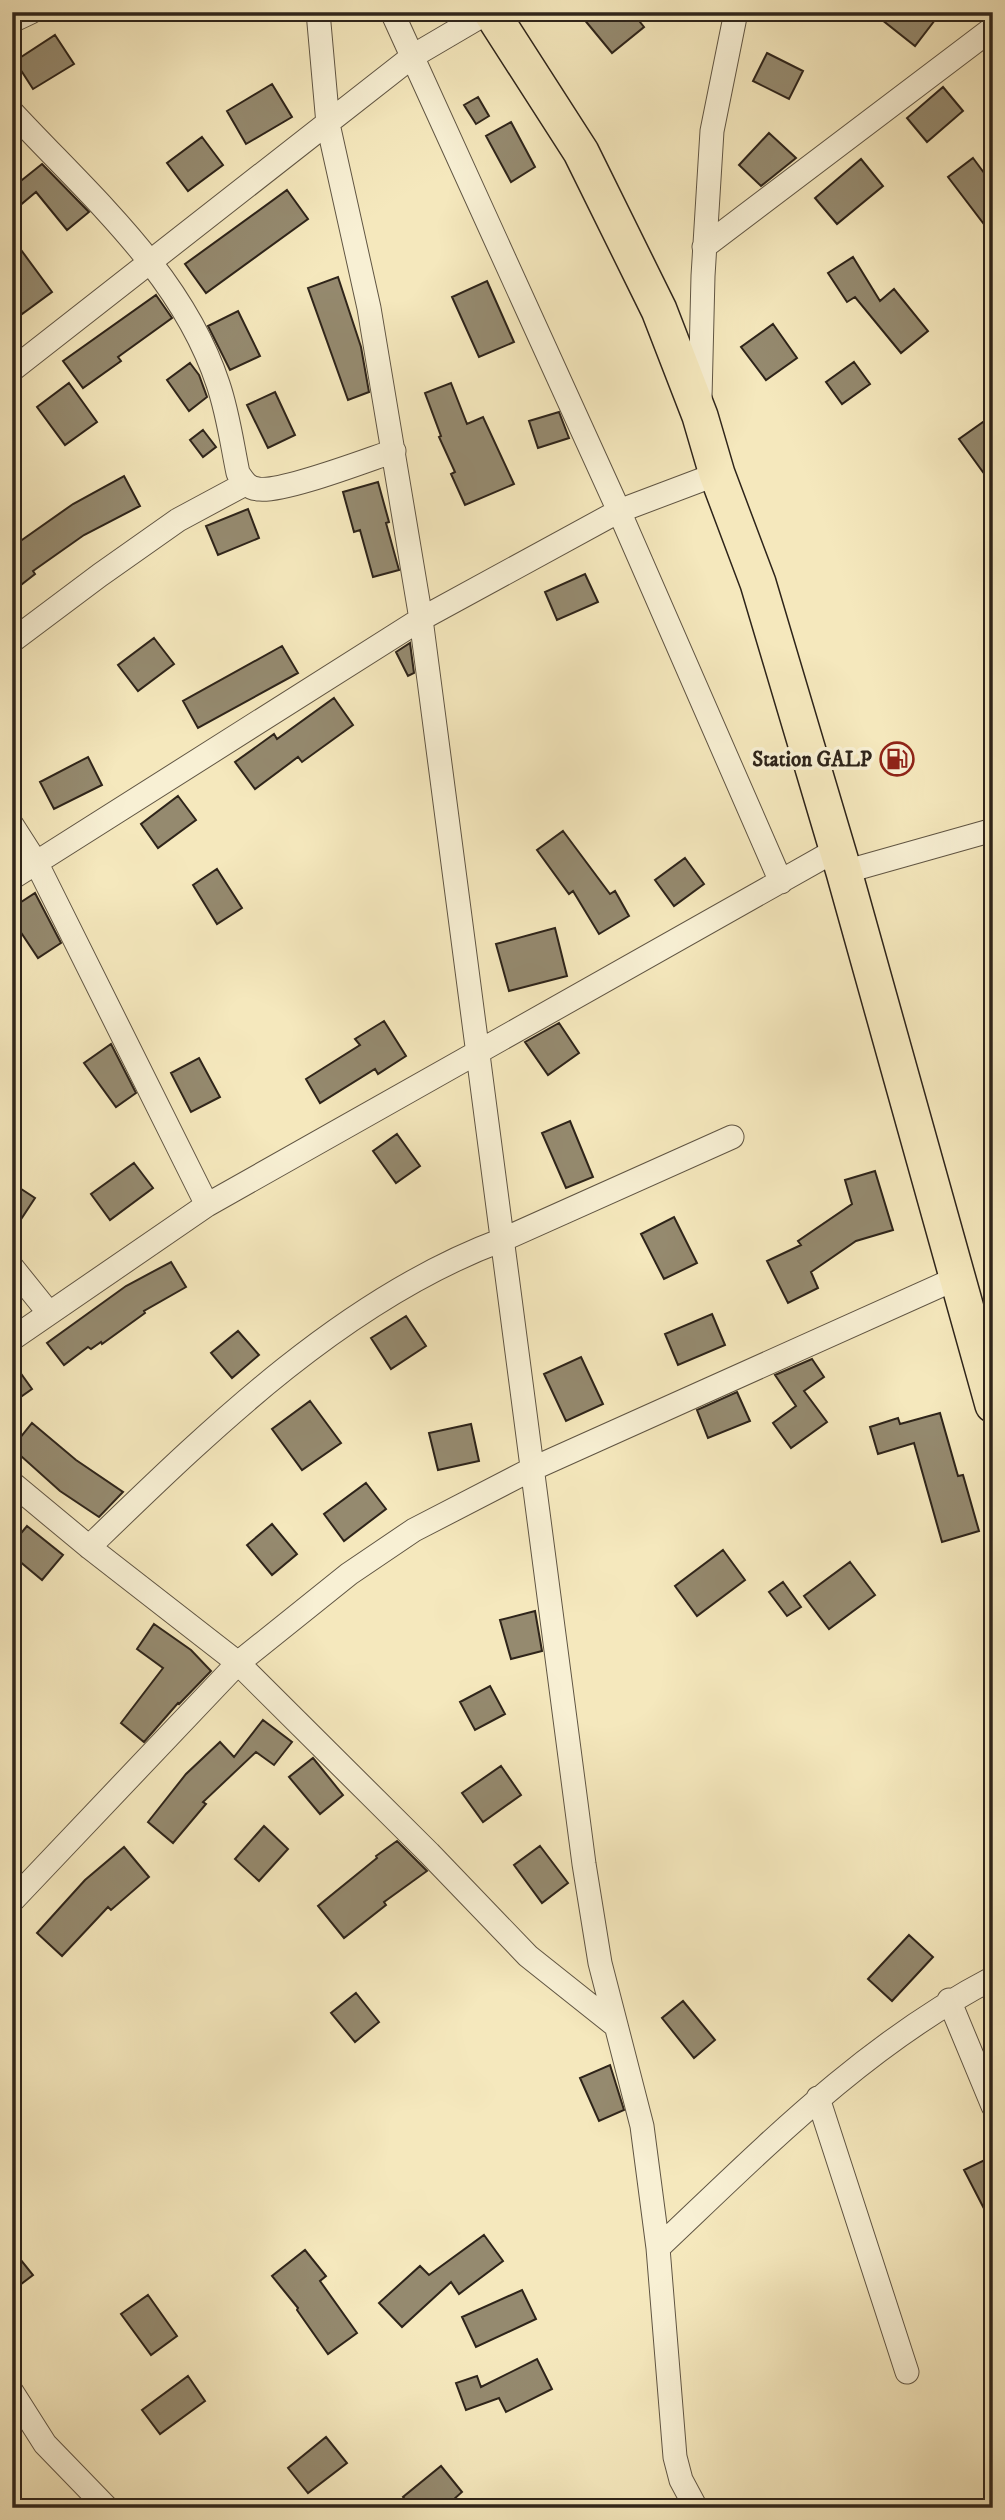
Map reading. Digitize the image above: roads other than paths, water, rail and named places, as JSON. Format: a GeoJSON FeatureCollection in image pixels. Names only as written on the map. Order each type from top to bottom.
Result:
{"type":"FeatureCollection","features":[{"type":"Feature","properties":{"kind":"main road"},"geometry":{"type":"LineString","coordinates":[[489,12],[581,152],[659,310],[700,416],[717,474],[758,583],[991,1391]]}},
{"type":"Feature","properties":{"kind":"street"},"geometry":{"type":"LineString","coordinates":[[12,21],[31,12]]}},
{"type":"Feature","properties":{"kind":"street"},"geometry":{"type":"LineString","coordinates":[[318,12],[328,124],[369,308],[421,619],[583,1864],[600,1963],[642,2126],[658,2248],[675,2457],[681,2480],[696,2508]]}},
{"type":"Feature","properties":{"kind":"street"},"geometry":{"type":"LineString","coordinates":[[392,12],[618,511],[781,882]]}},
{"type":"Feature","properties":{"kind":"street"},"geometry":{"type":"LineString","coordinates":[[12,370],[413,56],[489,12]]}},
{"type":"Feature","properties":{"kind":"street"},"geometry":{"type":"LineString","coordinates":[[700,416],[704,247],[712,131],[736,12]]}},
{"type":"Feature","properties":{"kind":"street"},"geometry":{"type":"LineString","coordinates":[[704,247],[993,28]]}},
{"type":"Feature","properties":{"kind":"street"},"geometry":{"type":"LineString","coordinates":[[12,113],[152,261],[190,322],[219,385],[238,473],[245,484],[256,489],[276,489],[394,451]]}},
{"type":"Feature","properties":{"kind":"street"},"geometry":{"type":"LineString","coordinates":[[12,878],[421,619],[618,511],[717,474]]}},
{"type":"Feature","properties":{"kind":"street"},"geometry":{"type":"LineString","coordinates":[[12,641],[178,520],[245,484]]}},
{"type":"Feature","properties":{"kind":"street"},"geometry":{"type":"LineString","coordinates":[[12,825],[37,864],[207,1205]]}},
{"type":"Feature","properties":{"kind":"street"},"geometry":{"type":"LineString","coordinates":[[12,1339],[207,1205],[781,882],[840,861],[993,830]]}},
{"type":"Feature","properties":{"kind":"street"},"geometry":{"type":"LineString","coordinates":[[89,1547],[199,1441],[353,1318],[418,1277],[464,1254],[502,1240],[733,1137]]}},
{"type":"Feature","properties":{"kind":"street"},"geometry":{"type":"LineString","coordinates":[[12,1267],[48,1313]]}},
{"type":"Feature","properties":{"kind":"street"},"geometry":{"type":"LineString","coordinates":[[12,1901],[238,1663],[349,1574],[414,1530],[532,1469],[957,1278]]}},
{"type":"Feature","properties":{"kind":"street"},"geometry":{"type":"LineString","coordinates":[[12,1483],[238,1663],[528,1956],[616,2026]]}},
{"type":"Feature","properties":{"kind":"street"},"geometry":{"type":"LineString","coordinates":[[658,2248],[818,2098],[949,2000],[993,1978]]}},
{"type":"Feature","properties":{"kind":"street"},"geometry":{"type":"LineString","coordinates":[[949,2000],[993,2106]]}},
{"type":"Feature","properties":{"kind":"street"},"geometry":{"type":"LineString","coordinates":[[818,2098],[907,2372]]}},
{"type":"Feature","properties":{"kind":"street"},"geometry":{"type":"LineString","coordinates":[[12,2392],[45,2444],[107,2508]]}},
{"type":"Feature","properties":{"kind":"place","name":"Station GALP"},"geometry":{"type":"Point","coordinates":[897,759]}}]}
